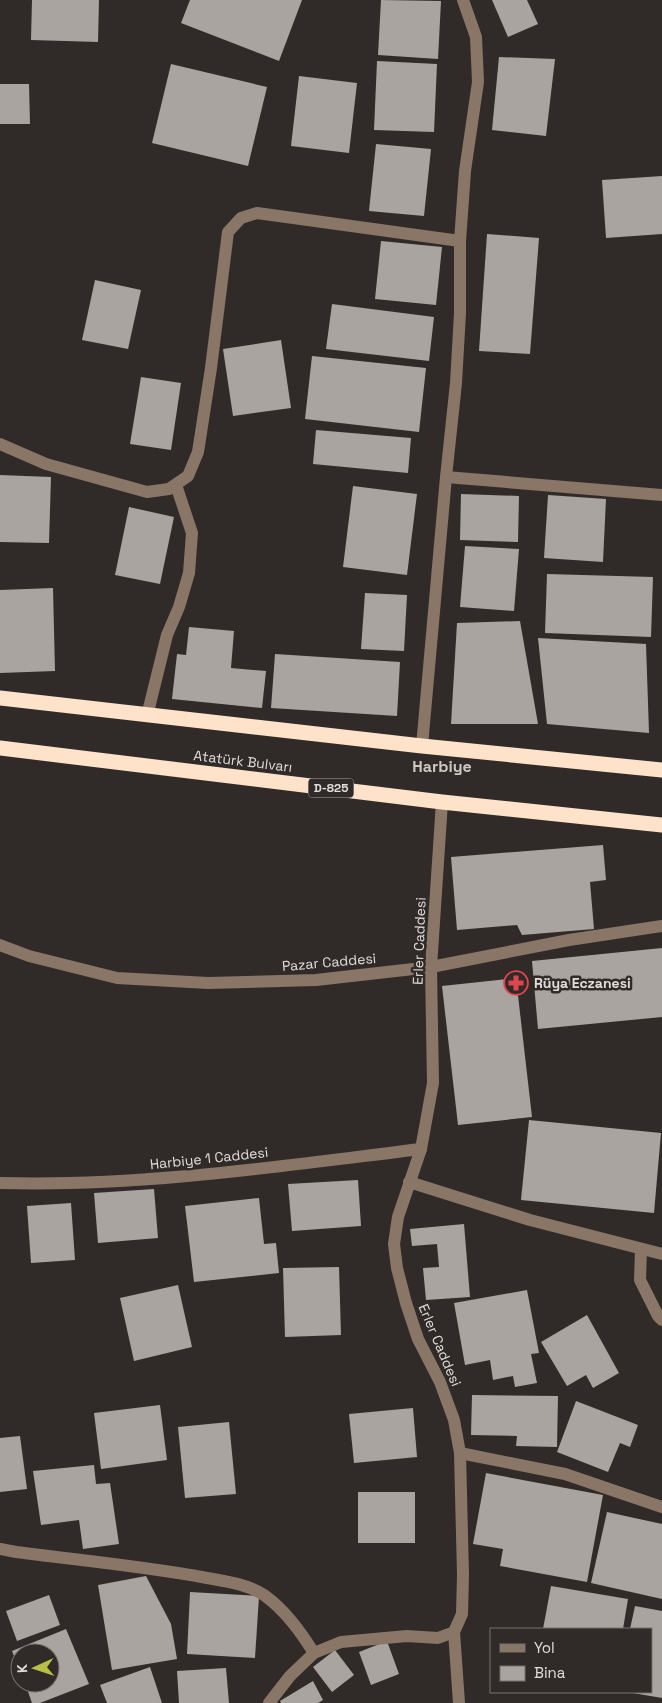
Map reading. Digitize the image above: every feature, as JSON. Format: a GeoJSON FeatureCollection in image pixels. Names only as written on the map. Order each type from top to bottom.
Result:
{"type":"FeatureCollection","features":[{"type":"Feature","properties":{"kind":"highway"},"geometry":{"type":"LineString","coordinates":[[0,698],[422,746],[662,770]]}},
{"type":"Feature","properties":{"kind":"highway","name":"Atatürk Bulvarı"},"geometry":{"type":"LineString","coordinates":[[0,748],[442,802],[662,825]]}},
{"type":"Feature","properties":{"kind":"street"},"geometry":{"type":"LineString","coordinates":[[422,746],[456,383],[460,313],[460,241],[465,171],[478,82],[476,37],[463,0]]}},
{"type":"Feature","properties":{"kind":"street"},"geometry":{"type":"LineString","coordinates":[[0,444],[46,464],[147,492],[169,489],[188,476],[198,452],[211,368],[228,232],[241,218],[257,212],[460,241]]}},
{"type":"Feature","properties":{"kind":"street"},"geometry":{"type":"LineString","coordinates":[[446,477],[662,495]]}},
{"type":"Feature","properties":{"kind":"street"},"geometry":{"type":"LineString","coordinates":[[147,716],[167,635],[179,607],[189,573],[192,533],[176,485]]}},
{"type":"Feature","properties":{"kind":"street","name":"Erler Caddesi"},"geometry":{"type":"LineString","coordinates":[[442,802],[431,967],[433,1083],[421,1149],[398,1216],[394,1244],[397,1268],[406,1303],[418,1339],[440,1382],[454,1420],[460,1453],[463,1585],[462,1614],[454,1632]]}},
{"type":"Feature","properties":{"kind":"street","name":"Pazar Caddesi"},"geometry":{"type":"LineString","coordinates":[[0,944],[29,956],[117,978],[208,983],[316,980],[431,967],[569,940],[662,926]]}},
{"type":"Feature","properties":{"kind":"street","name":"Harbiye 1 Caddesi"},"geometry":{"type":"LineString","coordinates":[[0,1182],[50,1184],[138,1181],[421,1149]]}},
{"type":"Feature","properties":{"kind":"street"},"geometry":{"type":"LineString","coordinates":[[409,1182],[530,1220],[662,1254]]}},
{"type":"Feature","properties":{"kind":"street"},"geometry":{"type":"LineString","coordinates":[[641,1249],[640,1280],[658,1316],[662,1320]]}},
{"type":"Feature","properties":{"kind":"street"},"geometry":{"type":"LineString","coordinates":[[460,1453],[565,1474],[662,1507]]}},
{"type":"Feature","properties":{"kind":"street"},"geometry":{"type":"LineString","coordinates":[[0,1549],[180,1573],[238,1584],[263,1594],[282,1611],[299,1629],[314,1653]]}},
{"type":"Feature","properties":{"kind":"street"},"geometry":{"type":"LineString","coordinates":[[269,1703],[290,1676],[314,1653],[341,1642],[406,1636],[438,1638],[454,1632],[459,1703]]}},
{"type":"Feature","properties":{"kind":"building"},"geometry":{"type":"Polygon","coordinates":[[[32,0],[99,0],[98,42],[31,40],[32,0]]]}},
{"type":"Feature","properties":{"kind":"building"},"geometry":{"type":"Polygon","coordinates":[[[190,0],[302,0],[279,61],[181,23],[190,0]]]}},
{"type":"Feature","properties":{"kind":"building"},"geometry":{"type":"Polygon","coordinates":[[[381,0],[441,1],[438,59],[378,55],[381,0]]]}},
{"type":"Feature","properties":{"kind":"building"},"geometry":{"type":"Polygon","coordinates":[[[492,0],[527,0],[538,24],[508,37],[492,0]]]}},
{"type":"Feature","properties":{"kind":"building"},"geometry":{"type":"Polygon","coordinates":[[[499,57],[555,59],[546,136],[492,130],[499,57]]]}},
{"type":"Feature","properties":{"kind":"building"},"geometry":{"type":"Polygon","coordinates":[[[377,61],[437,64],[434,132],[374,130],[377,61]]]}},
{"type":"Feature","properties":{"kind":"building"},"geometry":{"type":"Polygon","coordinates":[[[171,64],[267,87],[248,166],[152,143],[171,64]]]}},
{"type":"Feature","properties":{"kind":"building"},"geometry":{"type":"Polygon","coordinates":[[[299,76],[357,83],[349,153],[291,146],[299,76]]]}},
{"type":"Feature","properties":{"kind":"building"},"geometry":{"type":"Polygon","coordinates":[[[0,84],[29,84],[30,124],[0,124],[0,84]]]}},
{"type":"Feature","properties":{"kind":"building"},"geometry":{"type":"Polygon","coordinates":[[[376,144],[431,149],[424,216],[369,211],[376,144]]]}},
{"type":"Feature","properties":{"kind":"building"},"geometry":{"type":"Polygon","coordinates":[[[662,176],[662,234],[606,238],[602,180],[662,176]]]}},
{"type":"Feature","properties":{"kind":"building"},"geometry":{"type":"Polygon","coordinates":[[[487,234],[539,238],[530,354],[479,351],[487,234]]]}},
{"type":"Feature","properties":{"kind":"building"},"geometry":{"type":"Polygon","coordinates":[[[381,241],[442,247],[436,305],[375,299],[381,241]]]}},
{"type":"Feature","properties":{"kind":"building"},"geometry":{"type":"Polygon","coordinates":[[[95,280],[141,290],[128,349],[82,340],[95,280]]]}},
{"type":"Feature","properties":{"kind":"building"},"geometry":{"type":"Polygon","coordinates":[[[332,304],[434,317],[429,361],[326,349],[332,304]]]}},
{"type":"Feature","properties":{"kind":"building"},"geometry":{"type":"Polygon","coordinates":[[[281,340],[291,408],[233,416],[223,349],[281,340]]]}},
{"type":"Feature","properties":{"kind":"building"},"geometry":{"type":"Polygon","coordinates":[[[312,356],[426,368],[419,432],[305,419],[312,356]]]}},
{"type":"Feature","properties":{"kind":"building"},"geometry":{"type":"Polygon","coordinates":[[[141,377],[181,383],[171,450],[130,444],[141,377]]]}},
{"type":"Feature","properties":{"kind":"building"},"geometry":{"type":"Polygon","coordinates":[[[316,430],[411,438],[408,473],[313,464],[316,430]]]}},
{"type":"Feature","properties":{"kind":"building"},"geometry":{"type":"Polygon","coordinates":[[[0,475],[51,477],[49,543],[0,542],[0,475]]]}},
{"type":"Feature","properties":{"kind":"building"},"geometry":{"type":"Polygon","coordinates":[[[353,486],[417,494],[407,575],[343,567],[353,486]]]}},
{"type":"Feature","properties":{"kind":"building"},"geometry":{"type":"Polygon","coordinates":[[[461,494],[519,496],[518,542],[460,540],[461,494]]]}},
{"type":"Feature","properties":{"kind":"building"},"geometry":{"type":"Polygon","coordinates":[[[548,495],[606,499],[603,562],[544,558],[548,495]]]}},
{"type":"Feature","properties":{"kind":"building"},"geometry":{"type":"Polygon","coordinates":[[[129,507],[174,517],[160,584],[115,575],[129,507]]]}},
{"type":"Feature","properties":{"kind":"building"},"geometry":{"type":"Polygon","coordinates":[[[465,546],[519,549],[514,611],[460,607],[465,546]]]}},
{"type":"Feature","properties":{"kind":"building"},"geometry":{"type":"Polygon","coordinates":[[[547,574],[653,577],[651,637],[545,633],[547,574]]]}},
{"type":"Feature","properties":{"kind":"building"},"geometry":{"type":"Polygon","coordinates":[[[53,588],[55,671],[0,673],[0,590],[53,588]]]}},
{"type":"Feature","properties":{"kind":"building"},"geometry":{"type":"Polygon","coordinates":[[[365,593],[407,595],[404,651],[361,649],[365,593]]]}},
{"type":"Feature","properties":{"kind":"building"},"geometry":{"type":"Polygon","coordinates":[[[520,621],[538,724],[451,724],[457,623],[520,621]]]}},
{"type":"Feature","properties":{"kind":"building"},"geometry":{"type":"Polygon","coordinates":[[[189,627],[234,631],[231,668],[266,671],[262,708],[172,699],[177,654],[186,655],[189,627]]]}},
{"type":"Feature","properties":{"kind":"building"},"geometry":{"type":"Polygon","coordinates":[[[538,638],[646,644],[649,733],[547,724],[538,638]]]}},
{"type":"Feature","properties":{"kind":"building"},"geometry":{"type":"Polygon","coordinates":[[[275,654],[400,662],[397,716],[271,708],[275,654]]]}},
{"type":"Feature","properties":{"kind":"building"},"geometry":{"type":"Polygon","coordinates":[[[603,845],[606,880],[590,882],[594,929],[522,935],[517,925],[457,930],[451,857],[603,845]]]}},
{"type":"Feature","properties":{"kind":"building"},"geometry":{"type":"Polygon","coordinates":[[[662,948],[662,1017],[538,1029],[532,961],[662,948]]]}},
{"type":"Feature","properties":{"kind":"building"},"geometry":{"type":"Polygon","coordinates":[[[516,978],[532,1117],[458,1125],[442,986],[516,978]]]}},
{"type":"Feature","properties":{"kind":"building"},"geometry":{"type":"Polygon","coordinates":[[[529,1120],[661,1133],[654,1213],[521,1200],[529,1120]]]}},
{"type":"Feature","properties":{"kind":"building"},"geometry":{"type":"Polygon","coordinates":[[[358,1180],[361,1226],[292,1231],[288,1184],[358,1180]]]}},
{"type":"Feature","properties":{"kind":"building"},"geometry":{"type":"Polygon","coordinates":[[[154,1189],[158,1238],[98,1243],[94,1193],[154,1189]]]}},
{"type":"Feature","properties":{"kind":"building"},"geometry":{"type":"Polygon","coordinates":[[[259,1198],[264,1244],[276,1243],[279,1273],[194,1282],[185,1206],[259,1198]]]}},
{"type":"Feature","properties":{"kind":"building"},"geometry":{"type":"Polygon","coordinates":[[[71,1203],[75,1260],[31,1263],[27,1206],[71,1203]]]}},
{"type":"Feature","properties":{"kind":"building"},"geometry":{"type":"Polygon","coordinates":[[[464,1224],[470,1297],[426,1300],[423,1268],[439,1267],[437,1244],[412,1246],[410,1229],[464,1224]]]}},
{"type":"Feature","properties":{"kind":"building"},"geometry":{"type":"Polygon","coordinates":[[[339,1267],[341,1335],[285,1337],[283,1268],[339,1267]]]}},
{"type":"Feature","properties":{"kind":"building"},"geometry":{"type":"Polygon","coordinates":[[[178,1285],[192,1347],[134,1361],[120,1298],[178,1285]]]}},
{"type":"Feature","properties":{"kind":"building"},"geometry":{"type":"Polygon","coordinates":[[[527,1290],[539,1353],[531,1354],[537,1383],[515,1387],[513,1376],[493,1380],[490,1360],[465,1365],[454,1303],[527,1290]]]}},
{"type":"Feature","properties":{"kind":"building"},"geometry":{"type":"Polygon","coordinates":[[[587,1315],[619,1373],[593,1388],[586,1375],[567,1386],[541,1342],[587,1315]]]}},
{"type":"Feature","properties":{"kind":"building"},"geometry":{"type":"Polygon","coordinates":[[[472,1395],[558,1396],[557,1447],[516,1446],[517,1436],[471,1435],[472,1395]]]}},
{"type":"Feature","properties":{"kind":"building"},"geometry":{"type":"Polygon","coordinates":[[[576,1401],[638,1425],[630,1447],[620,1443],[608,1472],[557,1452],[576,1401]]]}},
{"type":"Feature","properties":{"kind":"building"},"geometry":{"type":"Polygon","coordinates":[[[160,1405],[167,1460],[101,1469],[94,1413],[160,1405]]]}},
{"type":"Feature","properties":{"kind":"building"},"geometry":{"type":"Polygon","coordinates":[[[413,1408],[417,1457],[354,1463],[349,1414],[413,1408]]]}},
{"type":"Feature","properties":{"kind":"building"},"geometry":{"type":"Polygon","coordinates":[[[229,1422],[236,1494],[185,1498],[178,1427],[229,1422]]]}},
{"type":"Feature","properties":{"kind":"building"},"geometry":{"type":"Polygon","coordinates":[[[20,1436],[27,1489],[0,1492],[0,1438],[20,1436]]]}},
{"type":"Feature","properties":{"kind":"building"},"geometry":{"type":"Polygon","coordinates":[[[94,1465],[96,1484],[110,1483],[119,1544],[83,1549],[79,1520],[41,1525],[33,1471],[94,1465]]]}},
{"type":"Feature","properties":{"kind":"building"},"geometry":{"type":"Polygon","coordinates":[[[486,1473],[603,1495],[587,1582],[500,1566],[503,1549],[473,1544],[486,1473]]]}},
{"type":"Feature","properties":{"kind":"building"},"geometry":{"type":"Polygon","coordinates":[[[358,1492],[415,1492],[415,1543],[358,1543],[358,1492]]]}},
{"type":"Feature","properties":{"kind":"building"},"geometry":{"type":"Polygon","coordinates":[[[607,1512],[662,1524],[662,1599],[591,1583],[607,1512]]]}},
{"type":"Feature","properties":{"kind":"building"},"geometry":{"type":"Polygon","coordinates":[[[146,1576],[171,1624],[177,1659],[112,1670],[98,1585],[146,1576]]]}},
{"type":"Feature","properties":{"kind":"building"},"geometry":{"type":"Polygon","coordinates":[[[551,1586],[628,1599],[623,1628],[543,1628],[551,1586]]]}},
{"type":"Feature","properties":{"kind":"building"},"geometry":{"type":"Polygon","coordinates":[[[190,1592],[259,1596],[255,1658],[187,1654],[190,1592]]]}},
{"type":"Feature","properties":{"kind":"building"},"geometry":{"type":"Polygon","coordinates":[[[49,1595],[60,1625],[17,1641],[6,1611],[49,1595]]]}},
{"type":"Feature","properties":{"kind":"building"},"geometry":{"type":"Polygon","coordinates":[[[635,1606],[662,1611],[662,1698],[633,1693],[652,1693],[652,1628],[630,1628],[635,1606]]]}},
{"type":"Feature","properties":{"kind":"building"},"geometry":{"type":"Polygon","coordinates":[[[66,1629],[89,1684],[40,1703],[32,1703],[28,1693],[60,1693],[60,1643],[32,1643],[66,1629]]]}},
{"type":"Feature","properties":{"kind":"building"},"geometry":{"type":"Polygon","coordinates":[[[387,1641],[399,1674],[371,1685],[359,1652],[387,1641]]]}},
{"type":"Feature","properties":{"kind":"building"},"geometry":{"type":"Polygon","coordinates":[[[335,1650],[354,1675],[332,1692],[313,1667],[335,1650]]]}},
{"type":"Feature","properties":{"kind":"building"},"geometry":{"type":"Polygon","coordinates":[[[150,1667],[162,1703],[107,1703],[100,1685],[150,1667]]]}},
{"type":"Feature","properties":{"kind":"building"},"geometry":{"type":"Polygon","coordinates":[[[226,1668],[229,1703],[179,1703],[177,1671],[226,1668]]]}},
{"type":"Feature","properties":{"kind":"building"},"geometry":{"type":"Polygon","coordinates":[[[313,1681],[323,1700],[318,1703],[281,1703],[280,1701],[313,1681]]]}},
{"type":"Feature","properties":{"kind":"place","name":"Rüya Eczanesi"},"geometry":{"type":"Point","coordinates":[516,983]}},
{"type":"Feature","properties":{"kind":"district","name":"Harbiye"},"geometry":{"type":"Point","coordinates":[442,766]}}]}
